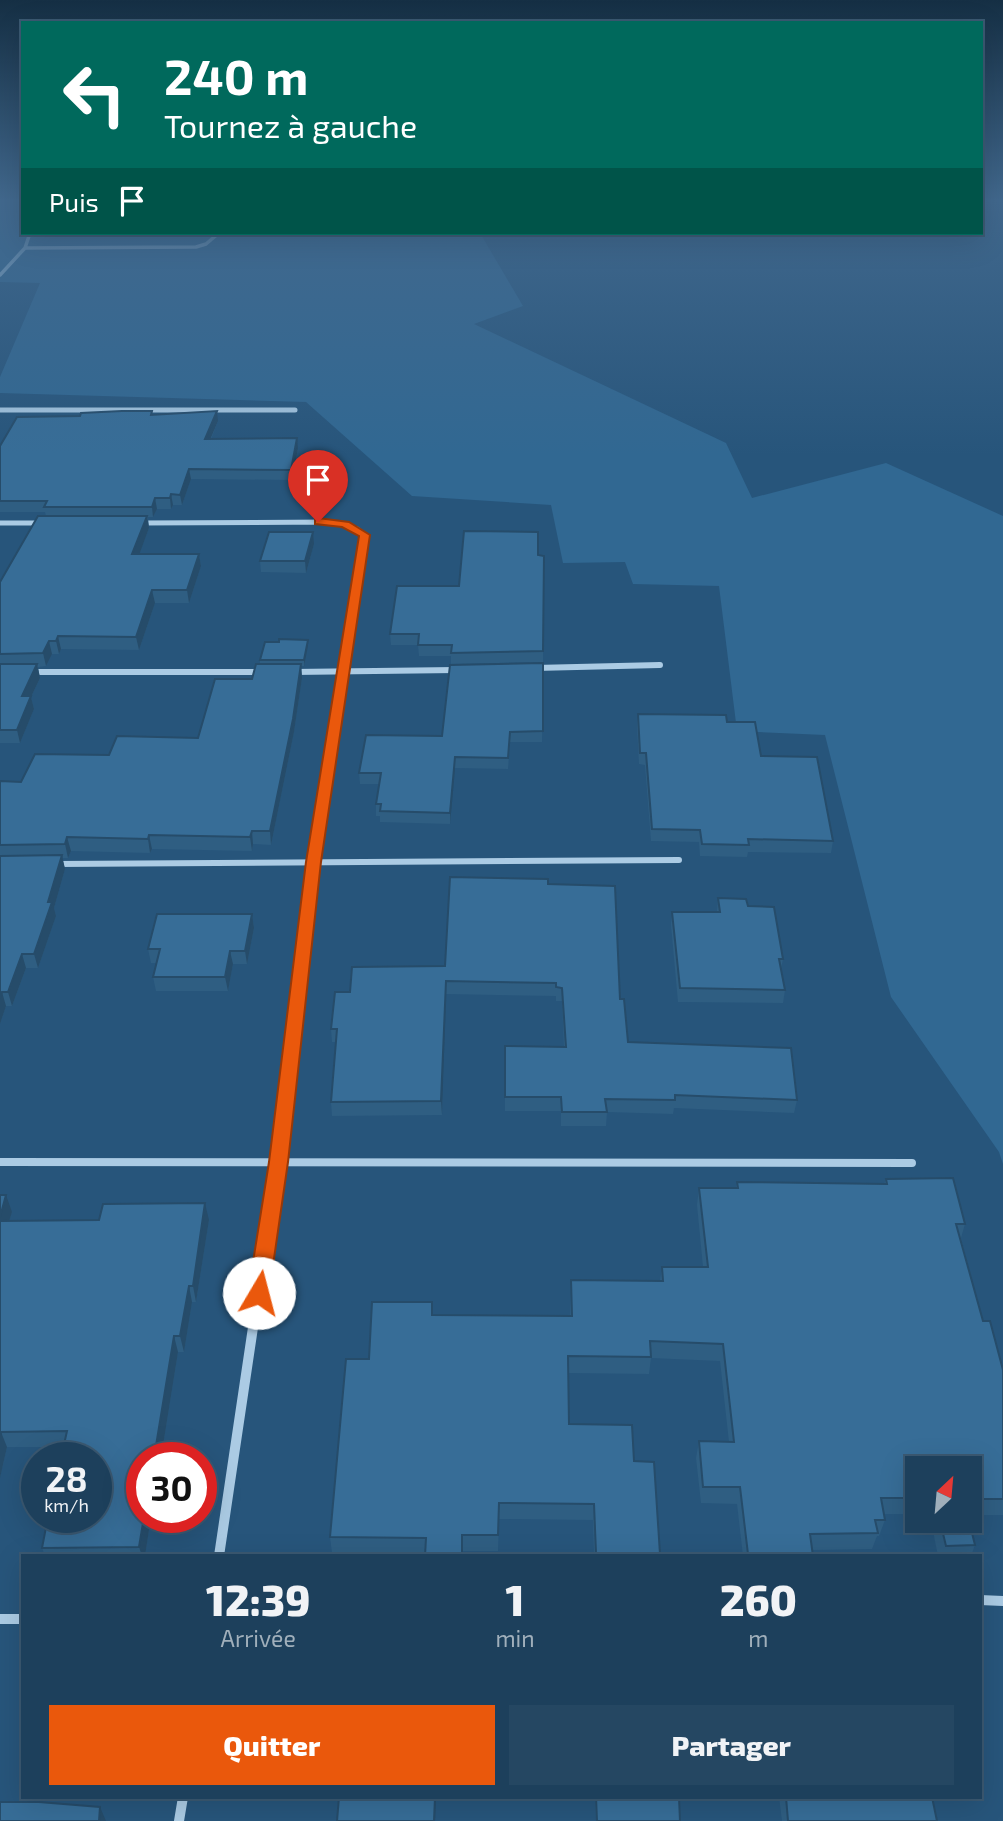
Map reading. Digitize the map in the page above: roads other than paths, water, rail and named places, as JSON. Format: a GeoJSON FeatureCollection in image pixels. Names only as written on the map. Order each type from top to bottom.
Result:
{"type":"FeatureCollection","features":[{"type":"Feature","properties":{"kind":"street"},"geometry":{"type":"LineString","coordinates":[[0,411],[295,410]]}},
{"type":"Feature","properties":{"kind":"street"},"geometry":{"type":"LineString","coordinates":[[138,523],[332,522],[357,529],[365,535],[314,862],[278,1162],[219,1554]]}},
{"type":"Feature","properties":{"kind":"street"},"geometry":{"type":"LineString","coordinates":[[0,523],[55,523]]}},
{"type":"Feature","properties":{"kind":"street"},"geometry":{"type":"LineString","coordinates":[[522,668],[660,665]]}},
{"type":"Feature","properties":{"kind":"street"},"geometry":{"type":"LineString","coordinates":[[288,672],[467,669]]}},
{"type":"Feature","properties":{"kind":"street"},"geometry":{"type":"LineString","coordinates":[[27,672],[274,672]]}},
{"type":"Feature","properties":{"kind":"street"},"geometry":{"type":"LineString","coordinates":[[41,864],[680,860]]}},
{"type":"Feature","properties":{"kind":"street"},"geometry":{"type":"LineString","coordinates":[[0,1162],[912,1163]]}},
{"type":"Feature","properties":{"kind":"street"},"geometry":{"type":"LineString","coordinates":[[982,1600],[1003,1601]]}},
{"type":"Feature","properties":{"kind":"street"},"geometry":{"type":"LineString","coordinates":[[0,1619],[21,1619]]}},
{"type":"Feature","properties":{"kind":"street"},"geometry":{"type":"LineString","coordinates":[[179,1821],[183,1799]]}}]}
